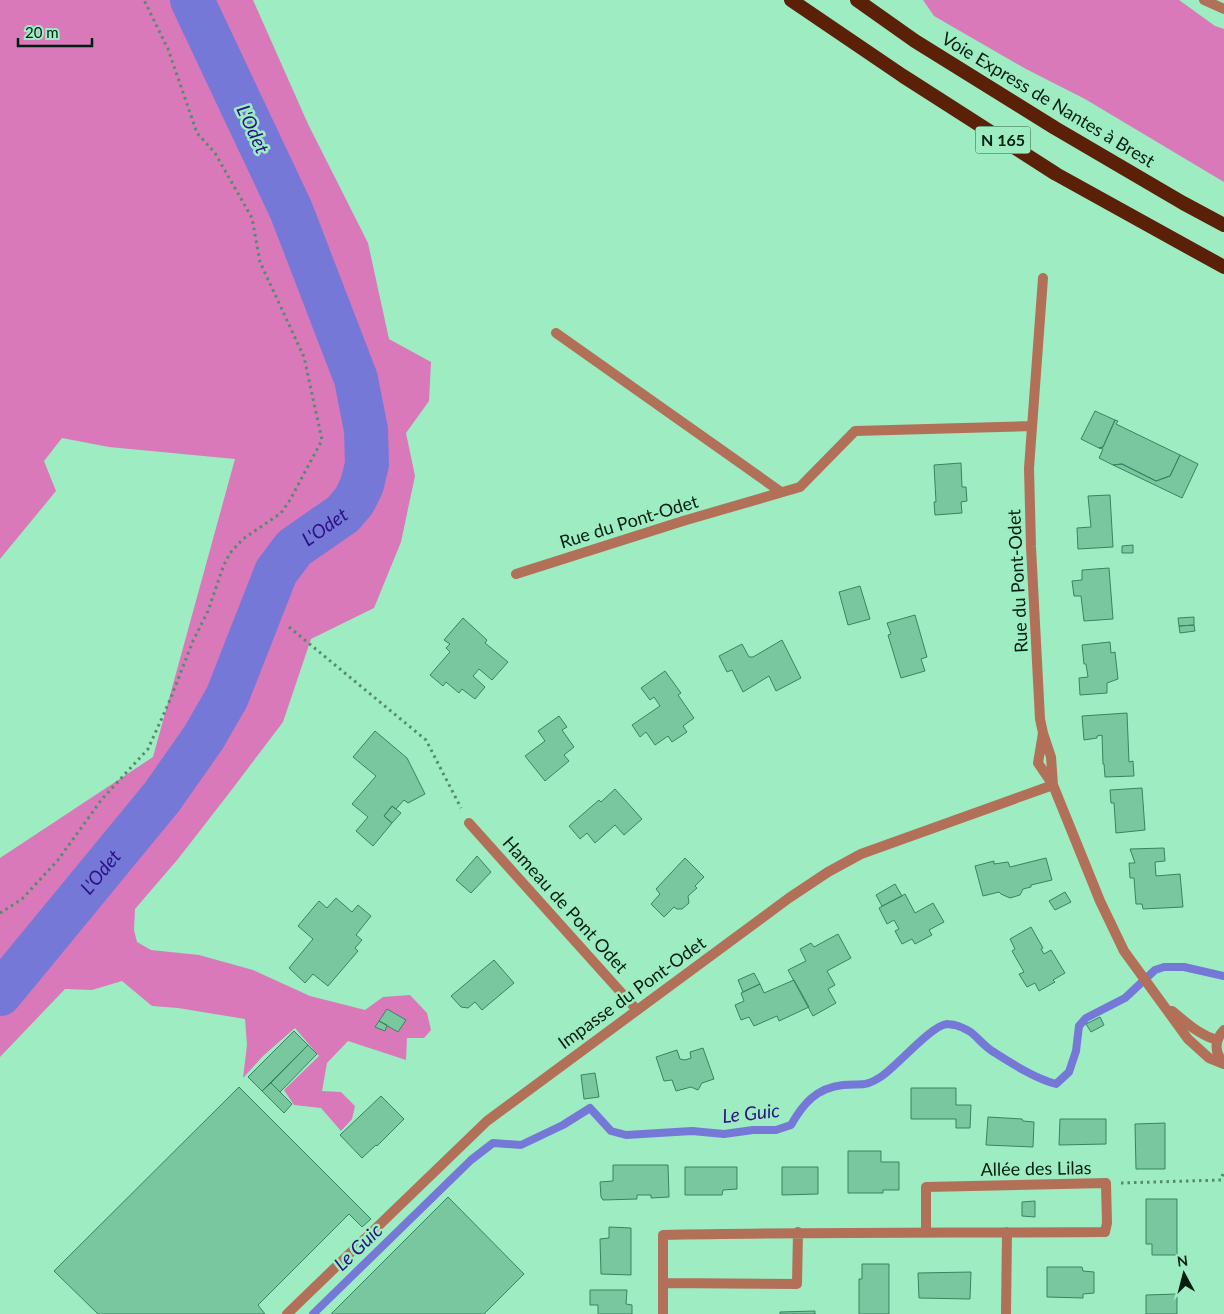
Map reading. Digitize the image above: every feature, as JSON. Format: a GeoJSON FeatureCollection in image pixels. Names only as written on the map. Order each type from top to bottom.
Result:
{"type":"FeatureCollection","features":[{"type":"Feature","properties":{"kind":"highway","name":"N 165"},"geometry":{"type":"LineString","coordinates":[[791,0],[903,76],[1056,174],[1224,267]]}},
{"type":"Feature","properties":{"kind":"highway","name":"Voie Express de Nantes à Brest"},"geometry":{"type":"LineString","coordinates":[[857,0],[916,41],[1055,128],[1224,225]]}},
{"type":"Feature","properties":{"kind":"street"},"geometry":{"type":"LineString","coordinates":[[1204,0],[1224,9]]}},
{"type":"Feature","properties":{"kind":"street","name":"Rue du Pont-Odet"},"geometry":{"type":"LineString","coordinates":[[1043,278],[1029,468],[1040,719],[1043,733],[1038,762],[1053,785],[1109,922],[1124,951],[1193,1044],[1209,1058],[1224,1064]]}},
{"type":"Feature","properties":{"kind":"street"},"geometry":{"type":"LineString","coordinates":[[556,333],[781,492]]}},
{"type":"Feature","properties":{"kind":"street","name":"Rue du Pont-Odet"},"geometry":{"type":"LineString","coordinates":[[516,574],[800,487],[855,432],[1032,426]]}},
{"type":"Feature","properties":{"kind":"street","name":"Impasse du Pont-Odet"},"geometry":{"type":"LineString","coordinates":[[287,1314],[487,1121],[636,1009],[707,960],[789,898],[828,872],[861,854],[1053,785]]}},
{"type":"Feature","properties":{"kind":"street","name":"Hameau de Pont Odet"},"geometry":{"type":"LineString","coordinates":[[469,823],[636,1009]]}},
{"type":"Feature","properties":{"kind":"street","name":"Rue du Pont-Odet"},"geometry":{"type":"LineString","coordinates":[[1166,1007],[1195,1030],[1207,1037],[1218,1040]]}},
{"type":"Feature","properties":{"kind":"street"},"geometry":{"type":"LineString","coordinates":[[1224,1030],[1218,1040],[1217,1053],[1224,1064]]}},
{"type":"Feature","properties":{"kind":"street","name":"Allée des Lilas"},"geometry":{"type":"LineString","coordinates":[[663,1314],[663,1235],[798,1232],[926,1232],[1007,1232],[1105,1232],[1108,1223],[1106,1183],[926,1187],[926,1232]]}},
{"type":"Feature","properties":{"kind":"street"},"geometry":{"type":"LineString","coordinates":[[663,1283],[797,1284],[798,1232]]}},
{"type":"Feature","properties":{"kind":"street"},"geometry":{"type":"LineString","coordinates":[[1006,1314],[1007,1232]]}},
{"type":"Feature","properties":{"kind":"path"},"geometry":{"type":"LineString","coordinates":[[0,913],[22,899],[58,860],[102,799],[148,749],[193,641],[208,611],[223,567],[230,553],[243,539],[281,513],[322,440],[304,357],[260,262],[252,218],[215,152],[197,133],[168,50],[144,0]]}},
{"type":"Feature","properties":{"kind":"path"},"geometry":{"type":"LineString","coordinates":[[289,627],[426,740],[469,823]]}},
{"type":"Feature","properties":{"kind":"path"},"geometry":{"type":"LineString","coordinates":[[1106,1183],[1221,1180],[1224,1171]]}},
{"type":"Feature","properties":{"kind":"shaded area"},"geometry":{"type":"Polygon","coordinates":[[[0,0],[253,0],[308,124],[368,243],[389,339],[431,362],[429,401],[406,433],[415,476],[401,542],[374,608],[311,639],[283,722],[178,859],[135,909],[134,930],[137,942],[151,950],[199,955],[253,970],[310,996],[365,1010],[383,997],[410,995],[427,1013],[431,1030],[424,1038],[407,1038],[406,1060],[348,1041],[327,1063],[322,1091],[341,1092],[355,1106],[352,1119],[341,1131],[321,1108],[294,1105],[284,1090],[319,1056],[295,1028],[263,1056],[243,1078],[247,1045],[245,1019],[178,1008],[152,1006],[122,981],[92,990],[65,989],[0,1057],[0,858],[153,757],[235,459],[109,447],[62,438],[44,461],[56,491],[0,559],[0,0]]]}},
{"type":"Feature","properties":{"kind":"shaded area"},"geometry":{"type":"Polygon","coordinates":[[[923,0],[1179,0],[1215,26],[1224,29],[1224,182],[1085,99],[1026,69],[934,16],[923,0]]]}},
{"type":"Feature","properties":{"kind":"building"},"geometry":{"type":"Polygon","coordinates":[[[1095,411],[1115,420],[1103,447],[1099,448],[1081,439],[1095,411]]]}},
{"type":"Feature","properties":{"kind":"building"},"geometry":{"type":"Polygon","coordinates":[[[1115,420],[1118,421],[1116,424],[1180,455],[1170,476],[1156,481],[1122,464],[1113,465],[1099,458],[1103,449],[1099,448],[1103,447],[1115,420]]]}},
{"type":"Feature","properties":{"kind":"building"},"geometry":{"type":"Polygon","coordinates":[[[1180,455],[1198,464],[1182,498],[1113,465],[1122,464],[1156,481],[1170,476],[1180,455]]]}},
{"type":"Feature","properties":{"kind":"building"},"geometry":{"type":"Polygon","coordinates":[[[961,463],[962,487],[966,487],[967,501],[961,502],[962,513],[935,515],[934,465],[961,463]]]}},
{"type":"Feature","properties":{"kind":"building"},"geometry":{"type":"Polygon","coordinates":[[[1110,495],[1113,547],[1078,549],[1077,528],[1091,527],[1088,496],[1110,495]]]}},
{"type":"Feature","properties":{"kind":"building"},"geometry":{"type":"Polygon","coordinates":[[[1133,545],[1133,553],[1122,553],[1122,546],[1133,545]]]}},
{"type":"Feature","properties":{"kind":"building"},"geometry":{"type":"Polygon","coordinates":[[[1109,568],[1113,619],[1084,621],[1081,596],[1074,596],[1072,581],[1082,580],[1082,570],[1109,568]]]}},
{"type":"Feature","properties":{"kind":"building"},"geometry":{"type":"Polygon","coordinates":[[[860,586],[870,619],[848,625],[839,592],[860,586]]]}},
{"type":"Feature","properties":{"kind":"building"},"geometry":{"type":"Polygon","coordinates":[[[915,615],[927,657],[921,659],[925,671],[901,678],[888,635],[891,634],[887,623],[915,615]]]}},
{"type":"Feature","properties":{"kind":"building"},"geometry":{"type":"Polygon","coordinates":[[[1194,617],[1194,625],[1179,626],[1178,618],[1194,617]]]}},
{"type":"Feature","properties":{"kind":"building"},"geometry":{"type":"Polygon","coordinates":[[[463,618],[487,640],[485,643],[508,662],[492,680],[479,669],[473,676],[485,687],[475,699],[462,689],[459,693],[446,682],[443,686],[430,675],[450,652],[446,648],[450,644],[444,640],[463,618]]]}},
{"type":"Feature","properties":{"kind":"building"},"geometry":{"type":"Polygon","coordinates":[[[1194,625],[1195,631],[1180,633],[1179,626],[1194,625]]]}},
{"type":"Feature","properties":{"kind":"building"},"geometry":{"type":"Polygon","coordinates":[[[782,640],[801,678],[776,691],[769,676],[743,692],[732,670],[727,672],[719,656],[742,644],[749,657],[753,657],[782,640]]]}},
{"type":"Feature","properties":{"kind":"building"},"geometry":{"type":"Polygon","coordinates":[[[1110,642],[1111,653],[1115,652],[1118,679],[1107,683],[1107,693],[1080,695],[1079,678],[1088,677],[1086,664],[1084,664],[1082,645],[1110,642]]]}},
{"type":"Feature","properties":{"kind":"building"},"geometry":{"type":"Polygon","coordinates":[[[665,671],[681,693],[678,695],[694,718],[683,726],[687,732],[672,742],[668,736],[655,745],[646,732],[640,737],[632,725],[660,706],[654,697],[650,700],[641,688],[665,671]]]}},
{"type":"Feature","properties":{"kind":"building"},"geometry":{"type":"Polygon","coordinates":[[[1127,713],[1129,762],[1133,761],[1134,776],[1105,777],[1102,735],[1097,736],[1097,738],[1084,740],[1082,716],[1127,713]]]}},
{"type":"Feature","properties":{"kind":"building"},"geometry":{"type":"Polygon","coordinates":[[[559,716],[567,727],[562,730],[574,747],[564,755],[569,761],[545,781],[525,756],[545,741],[538,731],[559,716]]]}},
{"type":"Feature","properties":{"kind":"building"},"geometry":{"type":"Polygon","coordinates":[[[375,731],[407,758],[425,794],[408,803],[404,800],[396,809],[392,806],[384,816],[392,823],[373,846],[356,831],[368,817],[352,804],[376,776],[353,757],[375,731]]]}},
{"type":"Feature","properties":{"kind":"building"},"geometry":{"type":"Polygon","coordinates":[[[1142,788],[1145,830],[1116,833],[1114,803],[1111,803],[1110,790],[1142,788]]]}},
{"type":"Feature","properties":{"kind":"building"},"geometry":{"type":"Polygon","coordinates":[[[615,789],[642,819],[624,835],[615,825],[595,843],[587,833],[580,839],[569,826],[615,789]]]}},
{"type":"Feature","properties":{"kind":"building"},"geometry":{"type":"Polygon","coordinates":[[[392,806],[401,813],[392,823],[384,816],[392,806]]]}},
{"type":"Feature","properties":{"kind":"building"},"geometry":{"type":"Polygon","coordinates":[[[1164,848],[1165,861],[1155,862],[1156,876],[1180,874],[1183,907],[1143,909],[1142,904],[1136,904],[1134,878],[1130,878],[1129,863],[1135,863],[1130,849],[1164,848]]]}},
{"type":"Feature","properties":{"kind":"building"},"geometry":{"type":"Polygon","coordinates":[[[477,856],[491,872],[471,893],[456,880],[477,856]]]}},
{"type":"Feature","properties":{"kind":"building"},"geometry":{"type":"Polygon","coordinates":[[[685,858],[704,877],[695,886],[697,888],[688,896],[689,903],[682,909],[674,907],[664,917],[651,904],[660,894],[656,889],[685,858]]]}},
{"type":"Feature","properties":{"kind":"building"},"geometry":{"type":"Polygon","coordinates":[[[1046,858],[1052,880],[1031,885],[1031,887],[1023,889],[1020,895],[1010,898],[999,892],[983,896],[975,866],[994,861],[994,864],[1008,862],[1010,867],[1046,858]]]}},
{"type":"Feature","properties":{"kind":"building"},"geometry":{"type":"Polygon","coordinates":[[[895,884],[902,896],[882,906],[876,895],[895,884]]]}},
{"type":"Feature","properties":{"kind":"building"},"geometry":{"type":"Polygon","coordinates":[[[1065,892],[1071,902],[1055,910],[1049,901],[1065,892]]]}},
{"type":"Feature","properties":{"kind":"building"},"geometry":{"type":"Polygon","coordinates":[[[905,894],[915,913],[933,903],[944,922],[929,930],[932,935],[915,944],[912,939],[902,944],[895,931],[899,929],[894,920],[887,924],[879,908],[905,894]]]}},
{"type":"Feature","properties":{"kind":"building"},"geometry":{"type":"Polygon","coordinates":[[[336,898],[352,912],[358,905],[371,916],[356,935],[362,940],[355,948],[358,951],[328,986],[313,974],[305,983],[289,968],[313,939],[298,926],[319,901],[327,908],[336,898]]]}},
{"type":"Feature","properties":{"kind":"building"},"geometry":{"type":"Polygon","coordinates":[[[1031,927],[1043,948],[1041,949],[1044,954],[1051,950],[1065,973],[1053,980],[1055,982],[1039,991],[1035,983],[1027,987],[1019,974],[1024,972],[1012,951],[1015,949],[1010,939],[1031,927]]]}},
{"type":"Feature","properties":{"kind":"building"},"geometry":{"type":"Polygon","coordinates":[[[838,934],[851,958],[827,971],[835,985],[828,989],[836,1003],[813,1016],[788,970],[806,961],[800,949],[811,943],[814,947],[838,934]]]}},
{"type":"Feature","properties":{"kind":"building"},"geometry":{"type":"Polygon","coordinates":[[[494,960],[514,983],[482,1010],[475,1002],[468,1008],[461,1007],[451,996],[494,960]]]}},
{"type":"Feature","properties":{"kind":"building"},"geometry":{"type":"Polygon","coordinates":[[[754,973],[760,984],[743,992],[738,980],[754,973]]]}},
{"type":"Feature","properties":{"kind":"building"},"geometry":{"type":"Polygon","coordinates":[[[794,980],[809,1007],[779,1021],[777,1016],[754,1026],[749,1017],[741,1020],[735,1005],[744,1001],[741,993],[760,984],[764,993],[794,980]]]}},
{"type":"Feature","properties":{"kind":"building"},"geometry":{"type":"Polygon","coordinates":[[[387,1009],[406,1020],[398,1032],[379,1021],[387,1009]]]}},
{"type":"Feature","properties":{"kind":"building"},"geometry":{"type":"Polygon","coordinates":[[[1100,1017],[1104,1025],[1091,1032],[1086,1024],[1100,1017]]]}},
{"type":"Feature","properties":{"kind":"building"},"geometry":{"type":"Polygon","coordinates":[[[379,1021],[387,1025],[385,1031],[375,1027],[379,1021]]]}},
{"type":"Feature","properties":{"kind":"building"},"geometry":{"type":"Polygon","coordinates":[[[294,1031],[308,1045],[262,1091],[248,1077],[294,1031]]]}},
{"type":"Feature","properties":{"kind":"building"},"geometry":{"type":"Polygon","coordinates":[[[308,1045],[317,1054],[280,1092],[271,1083],[308,1045]]]}},
{"type":"Feature","properties":{"kind":"building"},"geometry":{"type":"Polygon","coordinates":[[[703,1048],[714,1079],[702,1083],[698,1090],[691,1087],[676,1091],[672,1080],[664,1081],[656,1057],[677,1050],[680,1059],[685,1060],[691,1058],[690,1052],[703,1048]]]}},
{"type":"Feature","properties":{"kind":"building"},"geometry":{"type":"Polygon","coordinates":[[[595,1073],[599,1097],[584,1099],[581,1075],[595,1073]]]}},
{"type":"Feature","properties":{"kind":"building"},"geometry":{"type":"Polygon","coordinates":[[[271,1083],[292,1104],[284,1113],[262,1091],[271,1083]]]}},
{"type":"Feature","properties":{"kind":"building"},"geometry":{"type":"Polygon","coordinates":[[[239,1087],[371,1219],[362,1227],[349,1214],[258,1305],[265,1314],[98,1314],[54,1271],[239,1087]]]}},
{"type":"Feature","properties":{"kind":"building"},"geometry":{"type":"Polygon","coordinates":[[[911,1088],[956,1088],[956,1105],[971,1105],[970,1128],[956,1128],[956,1119],[911,1119],[911,1088]]]}},
{"type":"Feature","properties":{"kind":"building"},"geometry":{"type":"Polygon","coordinates":[[[381,1096],[404,1119],[362,1158],[340,1135],[381,1096]]]}},
{"type":"Feature","properties":{"kind":"building"},"geometry":{"type":"Polygon","coordinates":[[[988,1117],[1022,1119],[1023,1121],[1034,1122],[1033,1147],[986,1145],[988,1117]]]}},
{"type":"Feature","properties":{"kind":"building"},"geometry":{"type":"Polygon","coordinates":[[[1060,1119],[1106,1119],[1106,1144],[1059,1145],[1060,1119]]]}},
{"type":"Feature","properties":{"kind":"building"},"geometry":{"type":"Polygon","coordinates":[[[1165,1123],[1165,1169],[1136,1169],[1135,1124],[1165,1123]]]}},
{"type":"Feature","properties":{"kind":"building"},"geometry":{"type":"Polygon","coordinates":[[[848,1151],[881,1151],[881,1162],[899,1162],[899,1190],[883,1190],[883,1193],[848,1193],[848,1151]]]}},
{"type":"Feature","properties":{"kind":"building"},"geometry":{"type":"Polygon","coordinates":[[[613,1165],[668,1165],[669,1197],[651,1198],[651,1195],[637,1195],[637,1199],[603,1200],[600,1182],[613,1181],[613,1165]]]}},
{"type":"Feature","properties":{"kind":"building"},"geometry":{"type":"Polygon","coordinates":[[[685,1167],[737,1167],[737,1189],[723,1190],[722,1195],[685,1195],[685,1167]]]}},
{"type":"Feature","properties":{"kind":"building"},"geometry":{"type":"Polygon","coordinates":[[[782,1167],[818,1167],[818,1194],[782,1195],[782,1167]]]}},
{"type":"Feature","properties":{"kind":"building"},"geometry":{"type":"Polygon","coordinates":[[[448,1197],[524,1274],[484,1314],[331,1314],[448,1197]]]}},
{"type":"Feature","properties":{"kind":"building"},"geometry":{"type":"Polygon","coordinates":[[[1146,1199],[1177,1199],[1177,1255],[1152,1255],[1152,1244],[1146,1244],[1146,1199]]]}},
{"type":"Feature","properties":{"kind":"building"},"geometry":{"type":"Polygon","coordinates":[[[1035,1201],[1035,1217],[1022,1216],[1022,1202],[1035,1201]]]}},
{"type":"Feature","properties":{"kind":"building"},"geometry":{"type":"Polygon","coordinates":[[[609,1227],[631,1228],[631,1275],[601,1274],[600,1239],[609,1238],[609,1227]]]}},
{"type":"Feature","properties":{"kind":"building"},"geometry":{"type":"Polygon","coordinates":[[[862,1264],[889,1264],[889,1314],[859,1314],[859,1279],[862,1279],[862,1264]]]}},
{"type":"Feature","properties":{"kind":"building"},"geometry":{"type":"Polygon","coordinates":[[[1047,1267],[1082,1267],[1083,1271],[1094,1272],[1094,1293],[1083,1294],[1083,1298],[1047,1297],[1047,1267]]]}},
{"type":"Feature","properties":{"kind":"building"},"geometry":{"type":"Polygon","coordinates":[[[971,1272],[970,1299],[919,1298],[918,1273],[971,1272]]]}},
{"type":"Feature","properties":{"kind":"building"},"geometry":{"type":"Polygon","coordinates":[[[590,1290],[627,1290],[626,1304],[632,1305],[632,1314],[598,1314],[598,1305],[590,1305],[590,1290]]]}},
{"type":"Feature","properties":{"kind":"building"},"geometry":{"type":"Polygon","coordinates":[[[1177,1294],[1177,1314],[1146,1314],[1146,1295],[1177,1294]]]}},
{"type":"Feature","properties":{"kind":"building"},"geometry":{"type":"Polygon","coordinates":[[[815,1311],[815,1314],[780,1314],[780,1312],[815,1311]]]}},
{"type":"Feature","properties":{"kind":"waterway","name":"L'Odet"},"geometry":{"type":"LineString","coordinates":[[0,994],[162,797],[204,737],[227,697],[276,572],[294,548],[343,514],[354,501],[362,485],[367,464],[366,430],[356,379],[291,210],[192,0]]}},
{"type":"Feature","properties":{"kind":"waterway","name":"Le Guic"},"geometry":{"type":"LineString","coordinates":[[313,1314],[471,1160],[493,1143],[521,1145],[563,1125],[590,1108],[611,1131],[626,1135],[692,1131],[724,1134],[753,1130],[776,1130],[791,1125],[800,1110],[818,1093],[834,1087],[867,1084],[876,1080],[889,1071],[924,1038],[947,1024],[962,1027],[992,1051],[1031,1074],[1056,1084],[1069,1072],[1076,1051],[1079,1026],[1086,1018],[1125,998],[1155,970],[1164,967],[1184,967],[1224,976]]}}]}
